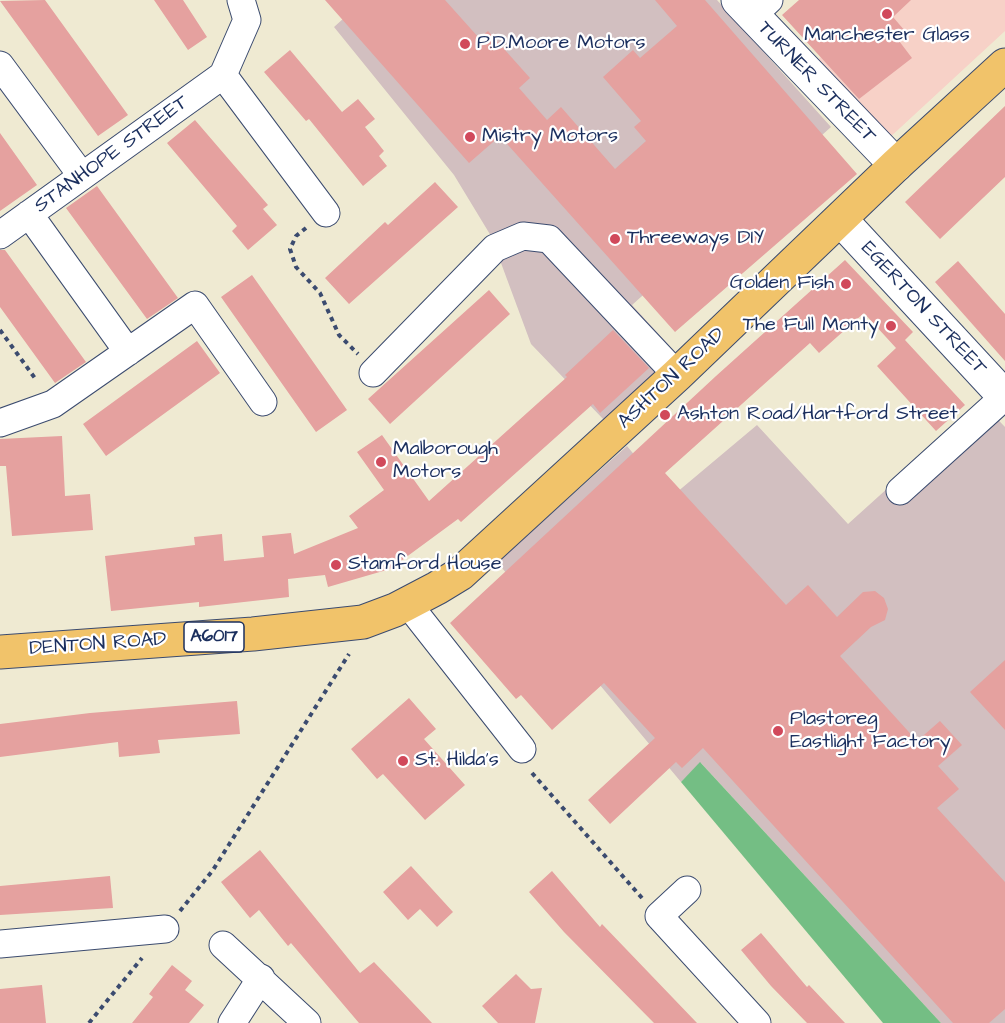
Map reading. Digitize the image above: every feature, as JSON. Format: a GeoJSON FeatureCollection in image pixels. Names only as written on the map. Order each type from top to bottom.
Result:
{"type":"FeatureCollection","features":[{"type":"Feature","properties":{"kind":"highway","name":"ASHTON ROAD"},"geometry":{"type":"LineString","coordinates":[[408,603],[460,574],[677,375],[896,165],[1005,65]]}},
{"type":"Feature","properties":{"kind":"highway","name":"DENTON ROAD"},"geometry":{"type":"LineString","coordinates":[[0,652],[253,634],[363,621],[408,603]]}},
{"type":"Feature","properties":{"kind":"street"},"geometry":{"type":"LineString","coordinates":[[241,0],[247,20],[223,75],[326,213]]}},
{"type":"Feature","properties":{"kind":"street","name":"TURNER STREET"},"geometry":{"type":"LineString","coordinates":[[753,5],[896,165]]}},
{"type":"Feature","properties":{"kind":"street"},"geometry":{"type":"LineString","coordinates":[[0,64],[82,176]]}},
{"type":"Feature","properties":{"kind":"street","name":"STANHOPE STREET"},"geometry":{"type":"LineString","coordinates":[[0,235],[223,75]]}},
{"type":"Feature","properties":{"kind":"street"},"geometry":{"type":"LineString","coordinates":[[29,214],[128,352]]}},
{"type":"Feature","properties":{"kind":"street","name":"EGERTON STREET"},"geometry":{"type":"LineString","coordinates":[[841,220],[1005,397]]}},
{"type":"Feature","properties":{"kind":"street"},"geometry":{"type":"LineString","coordinates":[[373,373],[495,248],[523,236],[549,239],[677,375]]}},
{"type":"Feature","properties":{"kind":"street"},"geometry":{"type":"LineString","coordinates":[[0,423],[53,404],[195,305],[264,402]]}},
{"type":"Feature","properties":{"kind":"street"},"geometry":{"type":"LineString","coordinates":[[900,491],[1005,397]]}},
{"type":"Feature","properties":{"kind":"street"},"geometry":{"type":"LineString","coordinates":[[408,603],[522,749]]}},
{"type":"Feature","properties":{"kind":"street"},"geometry":{"type":"LineString","coordinates":[[687,890],[659,916],[757,1023]]}},
{"type":"Feature","properties":{"kind":"street"},"geometry":{"type":"LineString","coordinates":[[0,944],[165,929]]}},
{"type":"Feature","properties":{"kind":"street"},"geometry":{"type":"LineString","coordinates":[[223,945],[307,1023]]}},
{"type":"Feature","properties":{"kind":"street"},"geometry":{"type":"LineString","coordinates":[[232,1023],[261,978]]}},
{"type":"Feature","properties":{"kind":"path"},"geometry":{"type":"LineString","coordinates":[[326,213],[296,236],[290,249],[296,267],[320,293],[339,335],[364,358],[373,373]]}},
{"type":"Feature","properties":{"kind":"path"},"geometry":{"type":"LineString","coordinates":[[0,330],[53,404]]}},
{"type":"Feature","properties":{"kind":"path"},"geometry":{"type":"LineString","coordinates":[[89,1023],[213,870],[349,655],[363,621]]}},
{"type":"Feature","properties":{"kind":"path"},"geometry":{"type":"LineString","coordinates":[[522,749],[526,765],[580,830],[659,916]]}},
{"type":"Feature","properties":{"kind":"shaded area"},"geometry":{"type":"Polygon","coordinates":[[[364,0],[717,0],[831,127],[632,305],[676,353],[605,421],[531,344],[491,236],[454,175],[334,27],[364,0]]]}},
{"type":"Feature","properties":{"kind":"shaded area"},"geometry":{"type":"Polygon","coordinates":[[[864,0],[1005,0],[1005,31],[887,140],[814,63],[874,11],[864,0]]]}},
{"type":"Feature","properties":{"kind":"shaded area"},"geometry":{"type":"Polygon","coordinates":[[[982,403],[1005,427],[1005,1023],[941,1023],[701,763],[681,782],[497,562],[627,446],[670,498],[757,425],[848,524],[982,403]]]}},
{"type":"Feature","properties":{"kind":"green space"},"geometry":{"type":"Polygon","coordinates":[[[700,762],[941,1023],[883,1023],[681,782],[700,762]]]}},
{"type":"Feature","properties":{"kind":"building"},"geometry":{"type":"Polygon","coordinates":[[[45,0],[128,115],[98,136],[0,1],[45,0]]]}},
{"type":"Feature","properties":{"kind":"building"},"geometry":{"type":"Polygon","coordinates":[[[154,0],[183,0],[207,37],[188,50],[154,0]]]}},
{"type":"Feature","properties":{"kind":"building"},"geometry":{"type":"Polygon","coordinates":[[[325,0],[445,0],[479,38],[488,31],[530,78],[519,88],[547,120],[561,107],[615,169],[646,141],[634,127],[641,121],[603,77],[633,50],[640,58],[677,26],[655,0],[705,0],[857,174],[675,332],[500,136],[469,163],[325,0]]]}},
{"type":"Feature","properties":{"kind":"building"},"geometry":{"type":"Polygon","coordinates":[[[799,0],[911,0],[893,17],[905,31],[896,37],[912,58],[859,99],[782,15],[799,0]]]}},
{"type":"Feature","properties":{"kind":"building"},"geometry":{"type":"Polygon","coordinates":[[[290,50],[342,112],[358,99],[375,119],[365,127],[384,151],[379,156],[387,166],[363,186],[309,119],[306,121],[264,72],[290,50]]]}},
{"type":"Feature","properties":{"kind":"building"},"geometry":{"type":"Polygon","coordinates":[[[1005,106],[1005,177],[940,239],[905,202],[1005,106]]]}},
{"type":"Feature","properties":{"kind":"building"},"geometry":{"type":"Polygon","coordinates":[[[195,120],[268,205],[263,209],[277,225],[248,250],[232,231],[237,226],[167,143],[195,120]]]}},
{"type":"Feature","properties":{"kind":"building"},"geometry":{"type":"Polygon","coordinates":[[[0,133],[37,185],[0,211],[0,133]]]}},
{"type":"Feature","properties":{"kind":"building"},"geometry":{"type":"Polygon","coordinates":[[[435,182],[458,207],[349,304],[325,278],[385,222],[388,225],[435,182]]]}},
{"type":"Feature","properties":{"kind":"building"},"geometry":{"type":"Polygon","coordinates":[[[97,186],[178,298],[147,319],[66,208],[97,186]]]}},
{"type":"Feature","properties":{"kind":"building"},"geometry":{"type":"Polygon","coordinates":[[[0,250],[5,250],[86,362],[55,383],[0,307],[0,250]]]}},
{"type":"Feature","properties":{"kind":"building","name":"Plastoreg Eastlight Factory"},"geometry":{"type":"Polygon","coordinates":[[[845,260],[913,332],[905,340],[965,405],[936,431],[877,366],[896,348],[864,313],[819,353],[810,343],[665,473],[786,605],[808,585],[837,617],[863,592],[875,591],[884,598],[888,609],[885,620],[871,627],[840,656],[917,741],[940,721],[962,745],[938,766],[959,789],[937,808],[1005,882],[1005,1009],[989,1023],[953,1023],[703,748],[682,768],[676,762],[610,824],[588,800],[655,738],[604,683],[552,730],[521,695],[516,699],[450,623],[716,376],[845,260]]]}},
{"type":"Feature","properties":{"kind":"building"},"geometry":{"type":"Polygon","coordinates":[[[958,261],[1005,314],[1005,361],[935,282],[958,261]]]}},
{"type":"Feature","properties":{"kind":"building"},"geometry":{"type":"Polygon","coordinates":[[[252,275],[347,410],[316,432],[221,297],[252,275]]]}},
{"type":"Feature","properties":{"kind":"building"},"geometry":{"type":"Polygon","coordinates":[[[489,290],[510,314],[390,424],[368,399],[489,290]]]}},
{"type":"Feature","properties":{"kind":"building"},"geometry":{"type":"Polygon","coordinates":[[[613,330],[649,368],[600,413],[593,404],[461,522],[458,519],[390,569],[328,587],[325,575],[288,579],[289,597],[199,607],[199,602],[111,611],[105,556],[195,545],[194,537],[222,534],[224,561],[264,557],[262,536],[291,533],[294,554],[358,528],[349,516],[384,490],[357,452],[382,435],[429,501],[567,377],[565,375],[613,330]]]}},
{"type":"Feature","properties":{"kind":"building"},"geometry":{"type":"Polygon","coordinates":[[[197,341],[220,373],[106,456],[83,424],[197,341]]]}},
{"type":"Feature","properties":{"kind":"building"},"geometry":{"type":"Polygon","coordinates":[[[62,436],[65,496],[90,494],[93,530],[12,536],[6,466],[0,466],[0,439],[62,436]]]}},
{"type":"Feature","properties":{"kind":"building","name":"Plastoreg Eastlight Factory"},"geometry":{"type":"Polygon","coordinates":[[[1005,660],[1005,730],[970,692],[1005,660]]]}},
{"type":"Feature","properties":{"kind":"building","name":"St. Hilda's"},"geometry":{"type":"Polygon","coordinates":[[[409,698],[436,729],[424,739],[465,785],[425,820],[383,774],[377,779],[351,749],[409,698]]]}},
{"type":"Feature","properties":{"kind":"building"},"geometry":{"type":"Polygon","coordinates":[[[237,701],[240,734],[158,740],[160,753],[119,757],[118,742],[0,757],[0,724],[90,713],[237,701]]]}},
{"type":"Feature","properties":{"kind":"building"},"geometry":{"type":"Polygon","coordinates":[[[260,850],[360,973],[374,962],[432,1023],[359,1023],[291,943],[288,946],[259,910],[250,918],[221,882],[260,850]]]}},
{"type":"Feature","properties":{"kind":"building"},"geometry":{"type":"Polygon","coordinates":[[[411,866],[453,912],[437,927],[420,909],[408,920],[383,892],[411,866]]]}},
{"type":"Feature","properties":{"kind":"building"},"geometry":{"type":"Polygon","coordinates":[[[552,871],[600,927],[602,924],[697,1023],[654,1023],[564,932],[529,892],[552,871]]]}},
{"type":"Feature","properties":{"kind":"building"},"geometry":{"type":"Polygon","coordinates":[[[110,876],[113,908],[0,915],[0,886],[110,876]]]}},
{"type":"Feature","properties":{"kind":"building"},"geometry":{"type":"Polygon","coordinates":[[[761,933],[807,987],[809,985],[845,1023],[807,1023],[771,986],[741,950],[761,933]]]}},
{"type":"Feature","properties":{"kind":"building"},"geometry":{"type":"Polygon","coordinates":[[[172,965],[192,981],[185,990],[204,1005],[189,1023],[132,1023],[153,997],[149,994],[172,965]]]}},
{"type":"Feature","properties":{"kind":"building"},"geometry":{"type":"Polygon","coordinates":[[[516,974],[531,989],[542,988],[535,1023],[498,1023],[482,1006],[516,974]]]}},
{"type":"Feature","properties":{"kind":"building"},"geometry":{"type":"Polygon","coordinates":[[[42,985],[46,1023],[0,1023],[0,989],[42,985]]]}},
{"type":"Feature","properties":{"kind":"place","name":"Manchester Glass"},"geometry":{"type":"Point","coordinates":[887,14]}},
{"type":"Feature","properties":{"kind":"place","name":"P.D.Moore Motors"},"geometry":{"type":"Point","coordinates":[465,44]}},
{"type":"Feature","properties":{"kind":"place","name":"Mistry Motors"},"geometry":{"type":"Point","coordinates":[470,137]}},
{"type":"Feature","properties":{"kind":"place","name":"Threeways DIY"},"geometry":{"type":"Point","coordinates":[615,239]}},
{"type":"Feature","properties":{"kind":"place","name":"Golden Fish"},"geometry":{"type":"Point","coordinates":[846,284]}},
{"type":"Feature","properties":{"kind":"place","name":"The Full Monty"},"geometry":{"type":"Point","coordinates":[891,326]}},
{"type":"Feature","properties":{"kind":"place","name":"Ashton Road/Hartford Street"},"geometry":{"type":"Point","coordinates":[665,415]}},
{"type":"Feature","properties":{"kind":"place","name":"Malborough Motors"},"geometry":{"type":"Point","coordinates":[381,462]}},
{"type":"Feature","properties":{"kind":"place","name":"Stamford House"},"geometry":{"type":"Point","coordinates":[336,565]}},
{"type":"Feature","properties":{"kind":"place","name":"Plastoreg Eastlight Factory"},"geometry":{"type":"Point","coordinates":[778,731]}},
{"type":"Feature","properties":{"kind":"place","name":"St. Hilda's"},"geometry":{"type":"Point","coordinates":[403,761]}}]}
